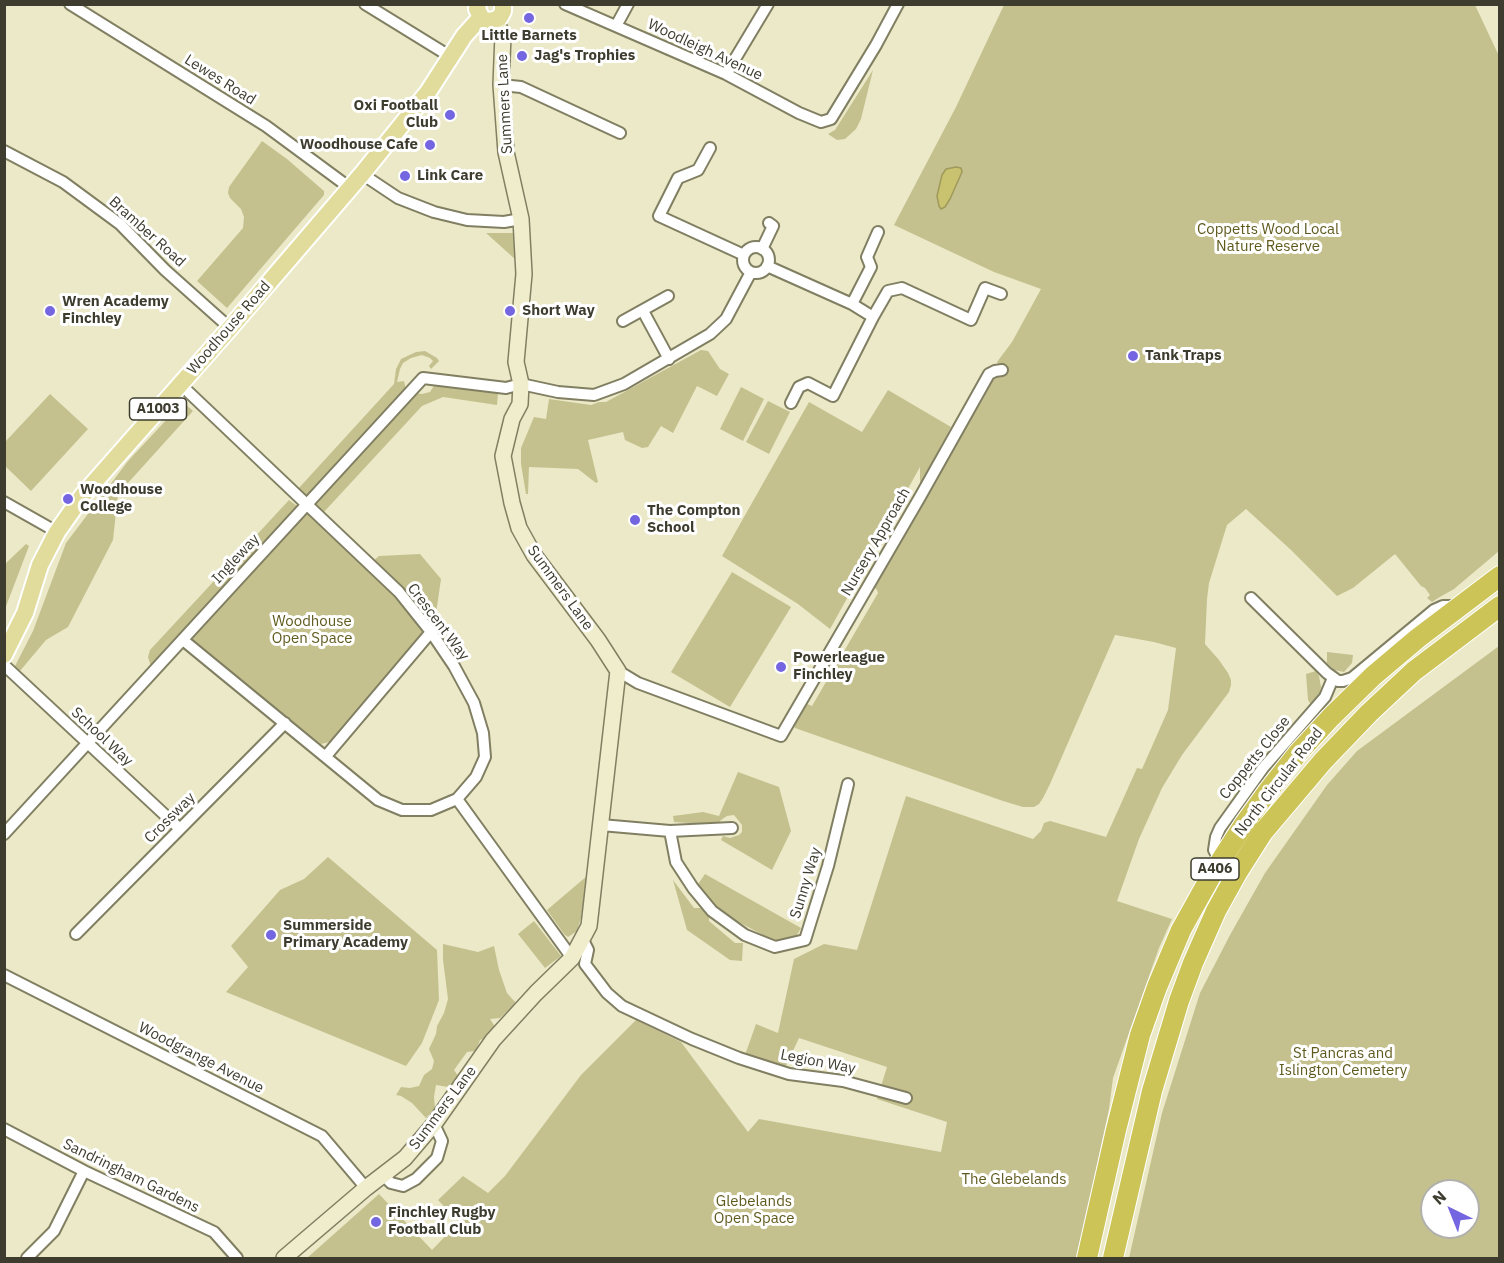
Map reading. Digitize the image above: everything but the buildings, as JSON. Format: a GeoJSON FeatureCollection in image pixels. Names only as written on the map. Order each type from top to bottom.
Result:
{"type":"FeatureCollection","features":[{"type":"Feature","properties":{"kind":"highway","name":"North Circular Road"},"geometry":{"type":"LineString","coordinates":[[1087,1258],[1140,1035],[1156,987],[1181,930],[1220,861],[1268,790],[1331,717],[1373,676],[1418,638],[1500,576]]}},
{"type":"Feature","properties":{"kind":"highway","name":"North Circular Road"},"geometry":{"type":"LineString","coordinates":[[1113,1258],[1152,1091],[1173,1018],[1193,963],[1216,911],[1237,873],[1263,832],[1323,761],[1369,712],[1414,671],[1500,606]]}},
{"type":"Feature","properties":{"kind":"main road","name":"Woodhouse Road"},"geometry":{"type":"LineString","coordinates":[[4,655],[25,613],[40,565],[57,532],[83,495],[362,174],[428,92],[464,36],[485,14],[501,15],[503,4]]}},
{"type":"Feature","properties":{"kind":"street","name":"Lewes Road"},"geometry":{"type":"LineString","coordinates":[[70,4],[266,126],[350,188]]}},
{"type":"Feature","properties":{"kind":"street"},"geometry":{"type":"LineString","coordinates":[[365,4],[451,57]]}},
{"type":"Feature","properties":{"kind":"street","name":"Woodleigh Avenue"},"geometry":{"type":"LineString","coordinates":[[565,4],[726,74],[821,122],[831,119],[898,4]]}},
{"type":"Feature","properties":{"kind":"street"},"geometry":{"type":"LineString","coordinates":[[616,26],[628,4]]}},
{"type":"Feature","properties":{"kind":"street"},"geometry":{"type":"LineString","coordinates":[[726,74],[768,4]]}},
{"type":"Feature","properties":{"kind":"street","name":"Summers Lane"},"geometry":{"type":"LineString","coordinates":[[284,1258],[405,1158],[434,1124],[493,1040],[572,957],[589,926],[618,670],[534,555],[519,528],[512,503],[503,456],[512,419],[520,404],[522,384],[516,362],[524,274],[521,219],[506,152],[501,85],[503,35],[485,14]]}},
{"type":"Feature","properties":{"kind":"street"},"geometry":{"type":"LineString","coordinates":[[501,85],[521,87],[621,133]]}},
{"type":"Feature","properties":{"kind":"street"},"geometry":{"type":"LineString","coordinates":[[710,148],[698,170],[678,178],[659,216],[744,255]]}},
{"type":"Feature","properties":{"kind":"street","name":"Bramber Road"},"geometry":{"type":"LineString","coordinates":[[4,151],[63,182],[120,224],[165,270],[230,328]]}},
{"type":"Feature","properties":{"kind":"street"},"geometry":{"type":"LineString","coordinates":[[362,174],[398,198],[434,212],[467,220],[504,222],[521,219]]}},
{"type":"Feature","properties":{"kind":"street"},"geometry":{"type":"LineString","coordinates":[[762,249],[772,226],[769,223]]}},
{"type":"Feature","properties":{"kind":"street"},"geometry":{"type":"LineString","coordinates":[[852,304],[871,267],[867,257],[878,232]]}},
{"type":"Feature","properties":{"kind":"street"},"geometry":{"type":"LineString","coordinates":[[756,247],[762,249],[768,256],[767,266],[762,272],[751,272],[744,265],[744,255],[750,249],[756,247]]}},
{"type":"Feature","properties":{"kind":"street"},"geometry":{"type":"LineString","coordinates":[[767,266],[852,304],[873,317]]}},
{"type":"Feature","properties":{"kind":"street"},"geometry":{"type":"LineString","coordinates":[[522,384],[558,392],[594,395],[624,384],[710,334],[726,319],[751,272]]}},
{"type":"Feature","properties":{"kind":"street"},"geometry":{"type":"LineString","coordinates":[[790,403],[799,387],[808,383],[833,396],[888,291],[902,288],[971,320],[985,288],[1001,294]]}},
{"type":"Feature","properties":{"kind":"street"},"geometry":{"type":"LineString","coordinates":[[623,321],[668,296]]}},
{"type":"Feature","properties":{"kind":"street"},"geometry":{"type":"LineString","coordinates":[[643,311],[669,359]]}},
{"type":"Feature","properties":{"kind":"street","name":"Nursery Approach"},"geometry":{"type":"LineString","coordinates":[[618,670],[638,683],[781,736],[989,374],[994,370],[1002,370]]}},
{"type":"Feature","properties":{"kind":"street","name":"Ingleway"},"geometry":{"type":"LineString","coordinates":[[4,834],[423,378],[506,388],[522,384]]}},
{"type":"Feature","properties":{"kind":"street","name":"Crescent Way"},"geometry":{"type":"LineString","coordinates":[[180,384],[399,592],[431,632],[454,666],[474,703],[483,733],[485,757],[476,777],[457,800]]}},
{"type":"Feature","properties":{"kind":"street"},"geometry":{"type":"LineString","coordinates":[[4,502],[57,532]]}},
{"type":"Feature","properties":{"kind":"street"},"geometry":{"type":"LineString","coordinates":[[1251,598],[1338,681],[1352,678],[1434,610],[1443,606],[1458,606]]}},
{"type":"Feature","properties":{"kind":"street"},"geometry":{"type":"LineString","coordinates":[[326,756],[431,632]]}},
{"type":"Feature","properties":{"kind":"street"},"geometry":{"type":"LineString","coordinates":[[183,640],[378,800],[402,810],[431,810],[457,800],[572,957]]}},
{"type":"Feature","properties":{"kind":"street","name":"School Way"},"geometry":{"type":"LineString","coordinates":[[4,665],[180,829]]}},
{"type":"Feature","properties":{"kind":"street","name":"Coppetts Close"},"geometry":{"type":"LineString","coordinates":[[1220,861],[1214,850],[1220,828],[1263,768],[1325,697],[1333,678]]}},
{"type":"Feature","properties":{"kind":"street","name":"Crossway"},"geometry":{"type":"LineString","coordinates":[[76,934],[285,723]]}},
{"type":"Feature","properties":{"kind":"street","name":"Sunny Way"},"geometry":{"type":"LineString","coordinates":[[670,831],[676,862],[712,911],[745,935],[775,947],[804,940],[828,866],[848,784]]}},
{"type":"Feature","properties":{"kind":"street"},"geometry":{"type":"LineString","coordinates":[[601,825],[670,831],[732,828]]}},
{"type":"Feature","properties":{"kind":"street","name":"Summers Lane"},"geometry":{"type":"LineString","coordinates":[[583,940],[588,950],[585,964],[608,993],[622,1006],[692,1039]]}},
{"type":"Feature","properties":{"kind":"street","name":"Woodgrange Avenue"},"geometry":{"type":"LineString","coordinates":[[4,975],[322,1136],[366,1188]]}},
{"type":"Feature","properties":{"kind":"street","name":"Legion Way"},"geometry":{"type":"LineString","coordinates":[[692,1039],[739,1058],[789,1074],[843,1081],[906,1098]]}},
{"type":"Feature","properties":{"kind":"street"},"geometry":{"type":"LineString","coordinates":[[383,1175],[391,1183],[402,1186],[416,1179],[437,1158],[442,1142],[434,1124]]}},
{"type":"Feature","properties":{"kind":"street","name":"Sandringham Gardens"},"geometry":{"type":"LineString","coordinates":[[4,1129],[84,1171],[214,1232],[237,1258]]}},
{"type":"Feature","properties":{"kind":"street"},"geometry":{"type":"LineString","coordinates":[[27,1258],[54,1231],[84,1171]]}},
{"type":"Feature","properties":{"kind":"green space"},"geometry":{"type":"Polygon","coordinates":[[[1004,5],[1475,5],[1499,56],[1499,551],[1454,589],[1432,602],[1427,598],[1430,595],[1425,588],[1395,554],[1353,588],[1337,596],[1246,509],[1227,525],[1209,583],[1205,644],[1228,673],[1231,685],[1229,692],[1182,755],[1162,788],[1139,839],[1117,901],[1172,919],[1159,948],[1113,1078],[1109,1109],[1077,1258],[307,1258],[379,1194],[432,1250],[459,1222],[438,1200],[463,1176],[488,1193],[505,1176],[581,1075],[636,1020],[681,1042],[748,1132],[759,1119],[941,1152],[947,1122],[877,1099],[887,1067],[799,1038],[785,1068],[745,1055],[756,1024],[778,1033],[794,959],[824,944],[857,950],[906,796],[1033,839],[1041,831],[1044,823],[1050,821],[1106,837],[1137,768],[1142,769],[1168,710],[1176,648],[1115,635],[1050,784],[1039,804],[1034,807],[1023,807],[1003,801],[795,728],[793,724],[805,703],[812,706],[878,593],[870,583],[999,365],[997,362],[1012,342],[1041,289],[994,272],[894,225],[956,107],[1004,5]]]}},
{"type":"Feature","properties":{"kind":"green space"},"geometry":{"type":"Polygon","coordinates":[[[873,70],[861,119],[856,129],[845,139],[837,140],[828,134],[835,130],[873,70]]]}},
{"type":"Feature","properties":{"kind":"green space"},"geometry":{"type":"Polygon","coordinates":[[[262,141],[324,191],[324,195],[227,308],[197,281],[243,228],[244,217],[241,209],[230,198],[229,187],[262,141]]]}},
{"type":"Feature","properties":{"kind":"green space"},"geometry":{"type":"Polygon","coordinates":[[[486,233],[515,233],[516,260],[486,233]]]}},
{"type":"Feature","properties":{"kind":"green space"},"geometry":{"type":"Polygon","coordinates":[[[701,350],[708,351],[720,369],[729,374],[717,396],[697,386],[673,433],[661,426],[648,447],[642,448],[625,440],[623,432],[588,440],[598,482],[596,483],[578,469],[529,467],[528,494],[526,494],[521,448],[534,417],[546,419],[549,399],[591,405],[606,402],[701,350]]]}},
{"type":"Feature","properties":{"kind":"green space"},"geometry":{"type":"Polygon","coordinates":[[[425,351],[439,361],[431,369],[429,366],[433,361],[422,355],[403,363],[397,382],[404,381],[406,390],[308,497],[298,489],[394,384],[396,369],[401,359],[416,352],[425,351]]]}},
{"type":"Feature","properties":{"kind":"green space"},"geometry":{"type":"Polygon","coordinates":[[[435,384],[498,393],[497,405],[443,397],[422,406],[323,513],[312,504],[413,393],[430,392],[435,384]]]}},
{"type":"Feature","properties":{"kind":"green space"},"geometry":{"type":"Polygon","coordinates":[[[741,387],[764,399],[743,441],[720,429],[741,387]]]}},
{"type":"Feature","properties":{"kind":"green space"},"geometry":{"type":"Polygon","coordinates":[[[888,390],[951,427],[920,485],[920,467],[830,629],[798,604],[722,556],[809,402],[862,432],[888,390]]]}},
{"type":"Feature","properties":{"kind":"green space"},"geometry":{"type":"Polygon","coordinates":[[[50,394],[88,429],[31,491],[5,466],[5,442],[50,394]]]}},
{"type":"Feature","properties":{"kind":"green space"},"geometry":{"type":"Polygon","coordinates":[[[768,401],[790,412],[769,454],[746,442],[768,401]]]}},
{"type":"Feature","properties":{"kind":"green space"},"geometry":{"type":"Polygon","coordinates":[[[183,402],[193,411],[118,494],[113,540],[68,627],[46,640],[20,671],[15,666],[33,631],[66,543],[128,461],[183,402]]]}},
{"type":"Feature","properties":{"kind":"green space"},"geometry":{"type":"Polygon","coordinates":[[[289,500],[297,506],[151,667],[148,657],[150,650],[289,500]]]}},
{"type":"Feature","properties":{"kind":"green space","name":"Woodhouse Open Space"},"geometry":{"type":"Polygon","coordinates":[[[306,512],[399,600],[423,629],[423,638],[334,741],[321,744],[191,640],[306,512]]]}},
{"type":"Feature","properties":{"kind":"green space"},"geometry":{"type":"Polygon","coordinates":[[[26,544],[29,546],[5,609],[5,564],[26,544]]]}},
{"type":"Feature","properties":{"kind":"green space"},"geometry":{"type":"Polygon","coordinates":[[[420,554],[441,579],[434,627],[410,597],[373,561],[379,556],[420,554]]]}},
{"type":"Feature","properties":{"kind":"green space"},"geometry":{"type":"Polygon","coordinates":[[[732,572],[791,607],[730,707],[671,672],[732,572]]]}},
{"type":"Feature","properties":{"kind":"green space","name":"St Pancras and Islington Cemetery"},"geometry":{"type":"Polygon","coordinates":[[[1499,646],[1499,1258],[1129,1258],[1162,1113],[1200,993],[1265,873],[1327,785],[1357,751],[1499,646]]]}},
{"type":"Feature","properties":{"kind":"green space"},"geometry":{"type":"Polygon","coordinates":[[[1327,652],[1353,655],[1352,663],[1344,672],[1334,670],[1327,663],[1327,652]]]}},
{"type":"Feature","properties":{"kind":"green space"},"geometry":{"type":"Polygon","coordinates":[[[1316,671],[1321,687],[1311,705],[1308,700],[1306,674],[1316,671]]]}},
{"type":"Feature","properties":{"kind":"green space"},"geometry":{"type":"Polygon","coordinates":[[[738,772],[779,787],[791,831],[772,870],[721,840],[723,836],[730,838],[742,832],[742,825],[734,815],[727,816],[718,825],[674,822],[673,816],[703,812],[719,816],[738,772]]]}},
{"type":"Feature","properties":{"kind":"green space"},"geometry":{"type":"Polygon","coordinates":[[[328,857],[437,950],[439,1000],[422,1043],[406,1066],[226,992],[248,967],[231,946],[280,890],[304,879],[328,857]]]}},
{"type":"Feature","properties":{"kind":"green space"},"geometry":{"type":"Polygon","coordinates":[[[705,874],[801,928],[797,935],[774,941],[735,920],[712,903],[696,887],[705,874]]]}},
{"type":"Feature","properties":{"kind":"green space"},"geometry":{"type":"Polygon","coordinates":[[[587,876],[577,931],[568,937],[547,910],[587,876]]]}},
{"type":"Feature","properties":{"kind":"green space"},"geometry":{"type":"Polygon","coordinates":[[[673,880],[694,908],[703,908],[709,915],[709,921],[735,943],[743,943],[742,961],[730,960],[687,930],[673,880]]]}},
{"type":"Feature","properties":{"kind":"green space"},"geometry":{"type":"Polygon","coordinates":[[[534,921],[561,956],[545,968],[518,934],[534,921]]]}},
{"type":"Feature","properties":{"kind":"green space"},"geometry":{"type":"Polygon","coordinates":[[[443,944],[478,952],[494,946],[507,993],[516,1003],[500,1018],[490,1019],[496,1028],[486,1038],[480,1040],[476,1051],[467,1052],[454,1070],[459,1077],[448,1087],[436,1085],[435,1108],[426,1118],[412,1103],[396,1095],[401,1087],[419,1086],[424,1075],[432,1069],[434,1061],[429,1049],[448,999],[443,944]]]}},
{"type":"Feature","properties":{"kind":"shaded area"},"geometry":{"type":"Polygon","coordinates":[[[961,168],[962,172],[950,199],[941,209],[937,196],[942,175],[946,169],[961,168]]]}},
{"type":"Feature","properties":{"kind":"place","name":"Little Barnets"},"geometry":{"type":"Point","coordinates":[529,18]}},
{"type":"Feature","properties":{"kind":"place","name":"Jag's Trophies"},"geometry":{"type":"Point","coordinates":[522,56]}},
{"type":"Feature","properties":{"kind":"place","name":"Oxi Football Club"},"geometry":{"type":"Point","coordinates":[450,115]}},
{"type":"Feature","properties":{"kind":"place","name":"Woodhouse Cafe"},"geometry":{"type":"Point","coordinates":[430,145]}},
{"type":"Feature","properties":{"kind":"place","name":"Link Care"},"geometry":{"type":"Point","coordinates":[405,176]}},
{"type":"Feature","properties":{"kind":"place","name":"Wren Academy Finchley"},"geometry":{"type":"Point","coordinates":[50,311]}},
{"type":"Feature","properties":{"kind":"place","name":"Short Way"},"geometry":{"type":"Point","coordinates":[510,311]}},
{"type":"Feature","properties":{"kind":"place","name":"Tank Traps"},"geometry":{"type":"Point","coordinates":[1133,356]}},
{"type":"Feature","properties":{"kind":"place","name":"Woodhouse College"},"geometry":{"type":"Point","coordinates":[68,499]}},
{"type":"Feature","properties":{"kind":"place","name":"The Compton School"},"geometry":{"type":"Point","coordinates":[635,520]}},
{"type":"Feature","properties":{"kind":"place","name":"Powerleague Finchley"},"geometry":{"type":"Point","coordinates":[781,667]}},
{"type":"Feature","properties":{"kind":"place","name":"Summerside Primary Academy"},"geometry":{"type":"Point","coordinates":[271,935]}},
{"type":"Feature","properties":{"kind":"place","name":"Finchley Rugby Football Club"},"geometry":{"type":"Point","coordinates":[376,1222]}},
{"type":"Feature","properties":{"kind":"park label","name":"Coppetts Wood Local Nature Reserve"},"geometry":{"type":"Point","coordinates":[1268,238]}},
{"type":"Feature","properties":{"kind":"park label","name":"The Glebelands"},"geometry":{"type":"Point","coordinates":[1014,1180]}},
{"type":"Feature","properties":{"kind":"park label","name":"Glebelands Open Space"},"geometry":{"type":"Point","coordinates":[754,1210]}}]}
